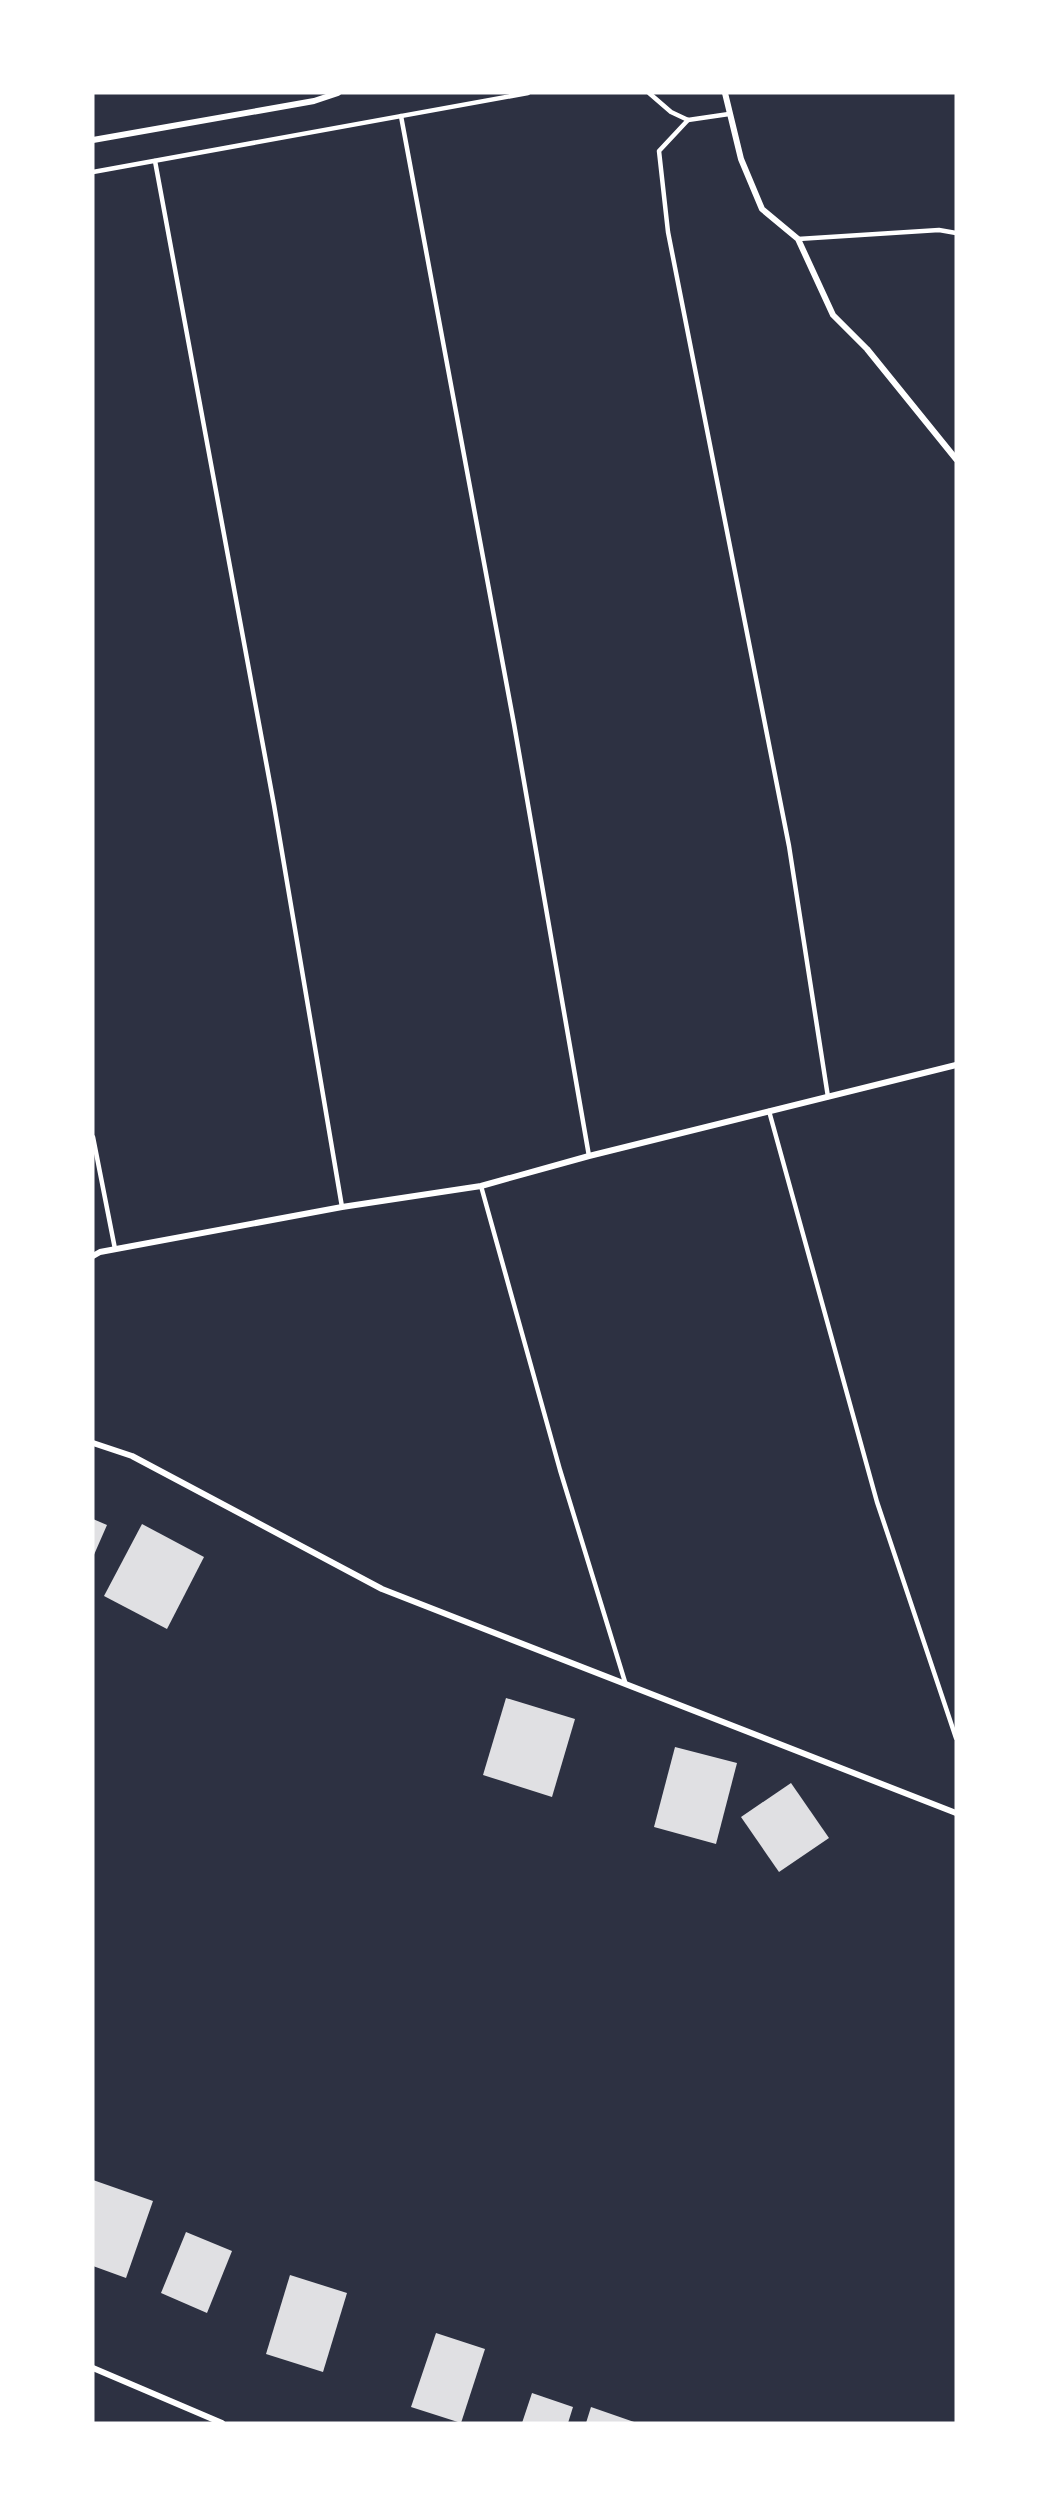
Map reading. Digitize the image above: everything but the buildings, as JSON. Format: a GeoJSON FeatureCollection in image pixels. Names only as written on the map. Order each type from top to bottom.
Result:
{"type":"FeatureCollection","features":[{"type":"Feature","properties":{"kind":"street"},"geometry":{"type":"LineString","coordinates":[[93,140],[314,101],[338,93]]}},
{"type":"Feature","properties":{"kind":"street"},"geometry":{"type":"LineString","coordinates":[[725,93],[741,159],[762,209],[798,239],[833,315],[867,349],[956,459]]}},
{"type":"Feature","properties":{"kind":"street"},"geometry":{"type":"LineString","coordinates":[[93,1256],[115,1249],[342,1207],[481,1186],[589,1156],[956,1065]]}},
{"type":"Feature","properties":{"kind":"street"},"geometry":{"type":"LineString","coordinates":[[93,1443],[132,1456],[382,1589],[956,1812]]}},
{"type":"Feature","properties":{"kind":"street"},"geometry":{"type":"LineString","coordinates":[[93,2368],[222,2423]]}},
{"type":"Feature","properties":{"kind":"lane"},"geometry":{"type":"LineString","coordinates":[[93,172],[528,93]]}},
{"type":"Feature","properties":{"kind":"lane"},"geometry":{"type":"LineString","coordinates":[[649,93],[671,112],[688,120],[729,114]]}},
{"type":"Feature","properties":{"kind":"lane"},"geometry":{"type":"LineString","coordinates":[[401,116],[512,712],[589,1156]]}},
{"type":"Feature","properties":{"kind":"lane"},"geometry":{"type":"LineString","coordinates":[[688,120],[659,151],[668,231],[789,846],[828,1096]]}},
{"type":"Feature","properties":{"kind":"lane"},"geometry":{"type":"LineString","coordinates":[[154,161],[276,816],[342,1207]]}},
{"type":"Feature","properties":{"kind":"lane"},"geometry":{"type":"LineString","coordinates":[[798,239],[939,230],[956,233]]}},
{"type":"Feature","properties":{"kind":"lane"},"geometry":{"type":"LineString","coordinates":[[769,1111],[877,1502],[956,1738]]}},
{"type":"Feature","properties":{"kind":"lane"},"geometry":{"type":"LineString","coordinates":[[93,1137],[115,1249]]}},
{"type":"Feature","properties":{"kind":"lane"},"geometry":{"type":"LineString","coordinates":[[481,1186],[560,1470],[624,1682]]}}]}
